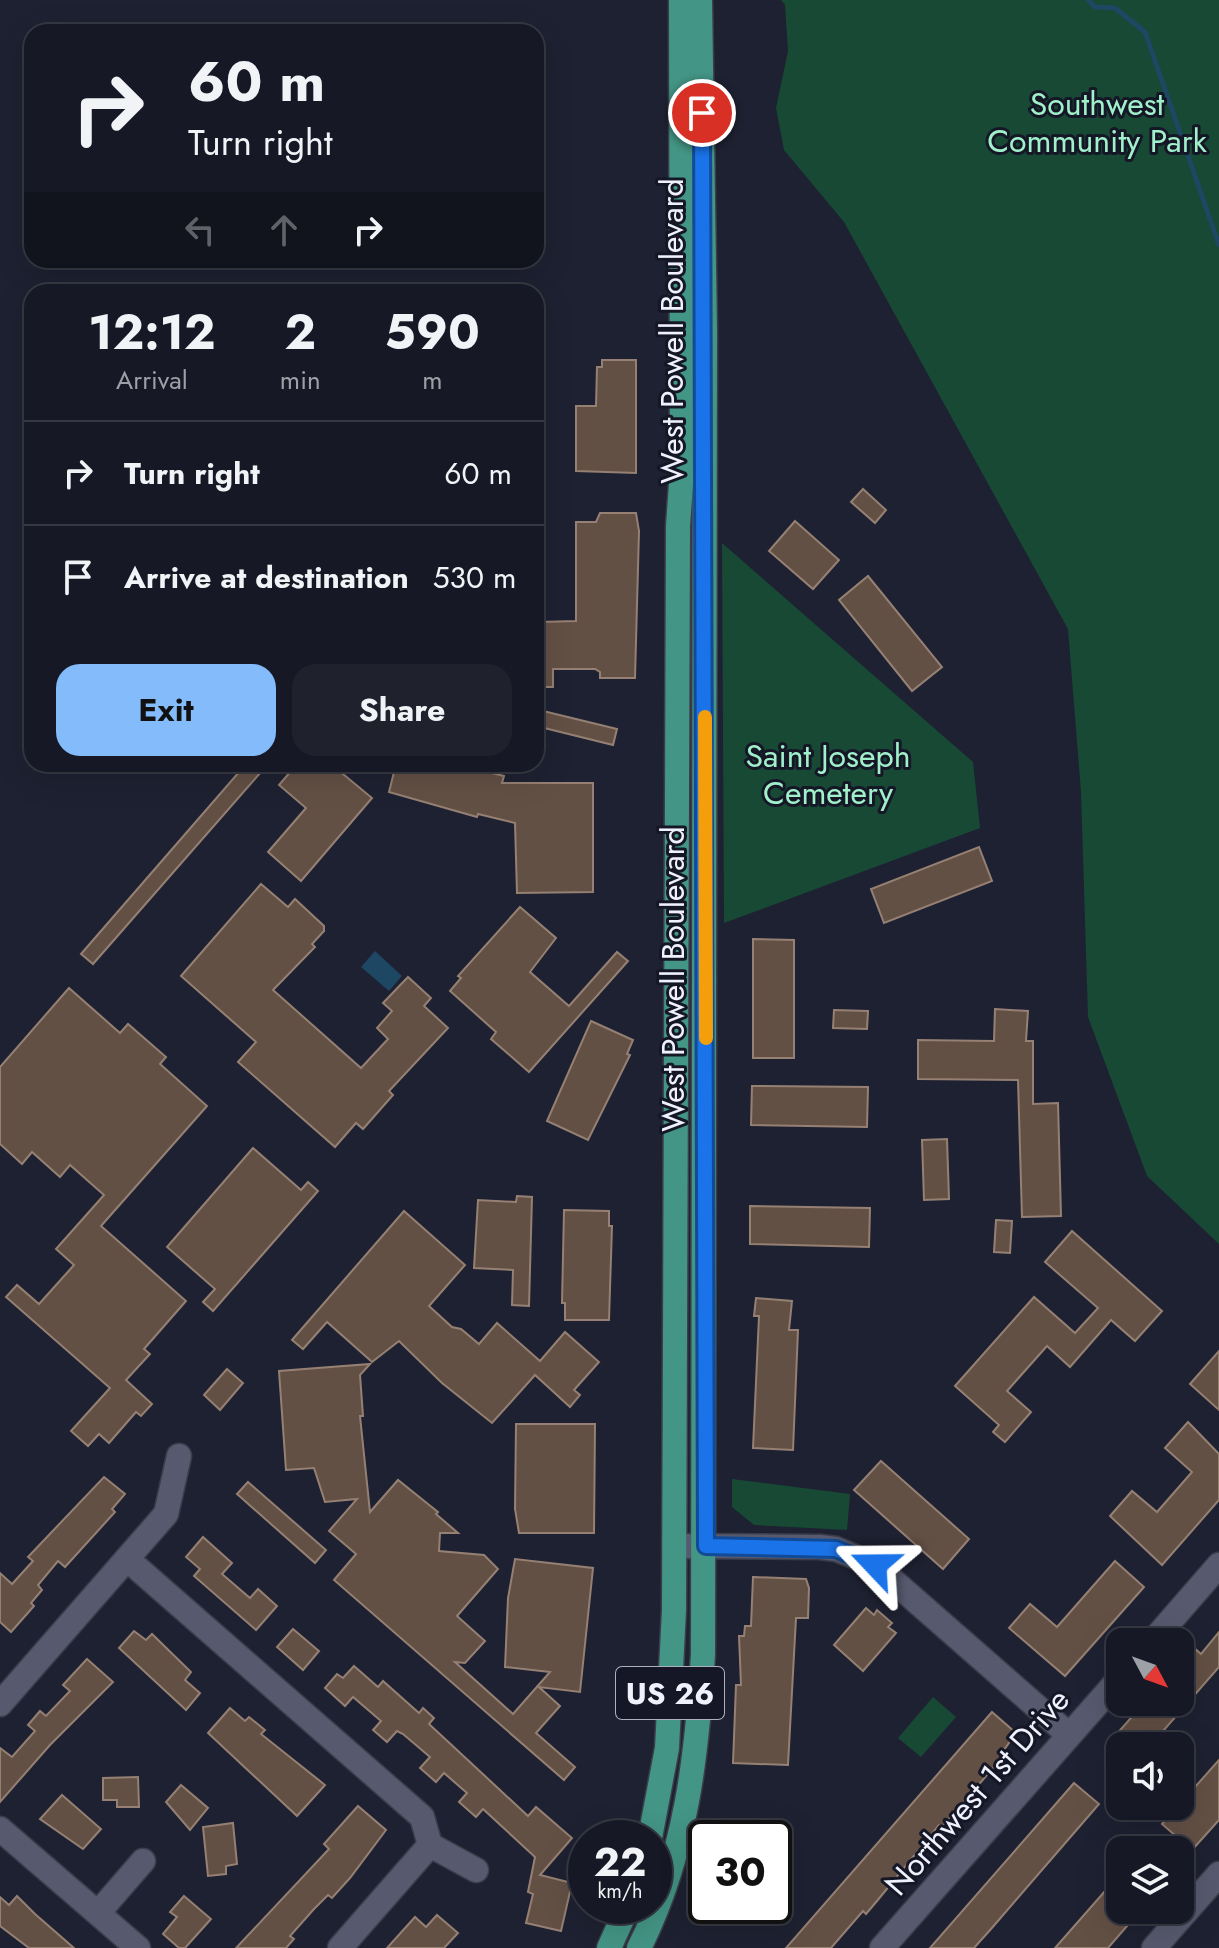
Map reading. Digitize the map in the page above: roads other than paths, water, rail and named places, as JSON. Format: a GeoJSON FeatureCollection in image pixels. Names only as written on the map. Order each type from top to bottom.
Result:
{"type":"FeatureCollection","features":[{"type":"Feature","properties":{"kind":"main road","name":"West Powell Boulevard"},"geometry":{"type":"LineString","coordinates":[[653,1820],[667,1748],[675,1546],[678,526],[682,470],[681,0]]}},
{"type":"Feature","properties":{"kind":"main road","name":"West Powell Boulevard"},"geometry":{"type":"LineString","coordinates":[[639,1948],[658,1908],[676,1855],[694,1765],[703,1654],[706,1546],[705,330],[700,0]]}},
{"type":"Feature","properties":{"kind":"main road"},"geometry":{"type":"LineString","coordinates":[[609,1948],[620,1924]]}},
{"type":"Feature","properties":{"kind":"street"},"geometry":{"type":"LineString","coordinates":[[0,1704],[166,1514],[179,1456]]}},
{"type":"Feature","properties":{"kind":"street"},"geometry":{"type":"LineString","coordinates":[[675,1546],[828,1548],[875,1565],[1069,1735]]}},
{"type":"Feature","properties":{"kind":"street"},"geometry":{"type":"LineString","coordinates":[[127,1559],[422,1817],[430,1845],[476,1870]]}},
{"type":"Feature","properties":{"kind":"street"},"geometry":{"type":"LineString","coordinates":[[1164,1628],[1219,1565]]}},
{"type":"Feature","properties":{"kind":"street","name":"Northwest 1st Drive"},"geometry":{"type":"LineString","coordinates":[[886,1947],[1106,1694]]}},
{"type":"Feature","properties":{"kind":"street"},"geometry":{"type":"LineString","coordinates":[[0,1829],[138,1948]]}},
{"type":"Feature","properties":{"kind":"street"},"geometry":{"type":"LineString","coordinates":[[340,1948],[430,1845]]}},
{"type":"Feature","properties":{"kind":"street"},"geometry":{"type":"LineString","coordinates":[[98,1913],[143,1861]]}},
{"type":"Feature","properties":{"kind":"street"},"geometry":{"type":"LineString","coordinates":[[1154,1948],[1219,1874]]}},
{"type":"Feature","properties":{"kind":"water"},"geometry":{"type":"Polygon","coordinates":[[[375,951],[402,976],[389,991],[361,967],[375,951]]]}},
{"type":"Feature","properties":{"kind":"waterway"},"geometry":{"type":"LineString","coordinates":[[1088,0],[1095,7],[1115,8],[1145,32],[1219,245]]}},
{"type":"Feature","properties":{"kind":"park label","name":"Southwest Community Park"},"geometry":{"type":"Point","coordinates":[1097,122]}},
{"type":"Feature","properties":{"kind":"park label","name":"Saint Joseph Cemetery"},"geometry":{"type":"Point","coordinates":[828,774]}}]}
